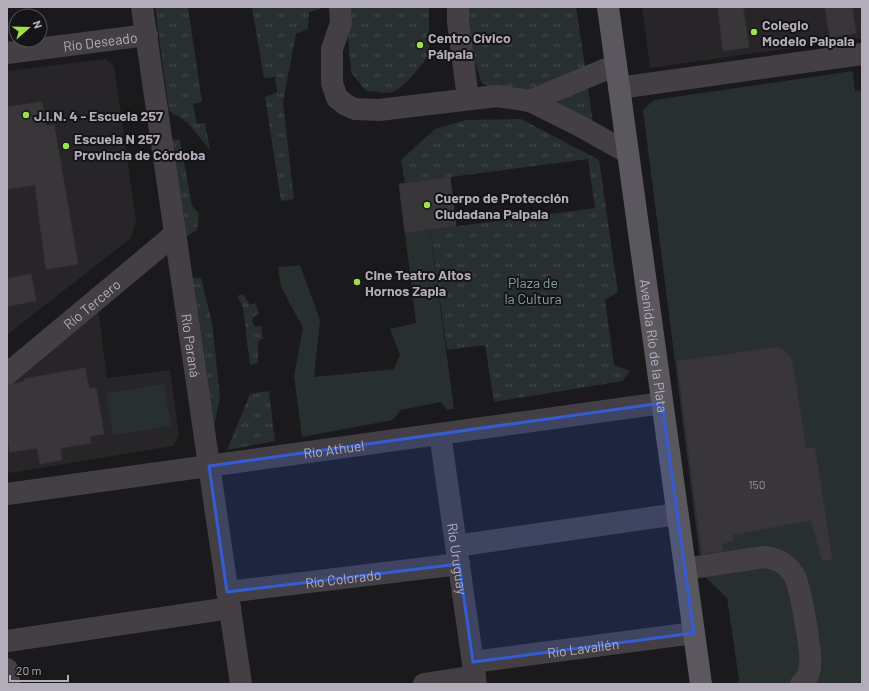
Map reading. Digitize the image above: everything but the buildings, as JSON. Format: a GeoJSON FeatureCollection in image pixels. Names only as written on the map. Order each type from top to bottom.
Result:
{"type":"FeatureCollection","features":[{"type":"Feature","properties":{"kind":"main road","name":"Avenida Río de la Plata"},"geometry":{"type":"LineString","coordinates":[[608,7],[701,684]]}},
{"type":"Feature","properties":{"kind":"street","name":"Río Paraná"},"geometry":{"type":"LineString","coordinates":[[142,7],[241,684]]}},
{"type":"Feature","properties":{"kind":"street"},"geometry":{"type":"LineString","coordinates":[[340,7],[341,23],[332,49],[332,83],[337,98],[346,105],[356,109],[379,110],[468,98],[497,96],[530,101],[580,126],[628,154]]}},
{"type":"Feature","properties":{"kind":"street"},"geometry":{"type":"LineString","coordinates":[[458,7],[458,22],[468,98]]}},
{"type":"Feature","properties":{"kind":"street","name":"Río Deseado"},"geometry":{"type":"LineString","coordinates":[[7,53],[147,35]]}},
{"type":"Feature","properties":{"kind":"street"},"geometry":{"type":"LineString","coordinates":[[618,88],[862,54]]}},
{"type":"Feature","properties":{"kind":"street"},"geometry":{"type":"LineString","coordinates":[[530,101],[616,65]]}},
{"type":"Feature","properties":{"kind":"street","name":"Río Tercero"},"geometry":{"type":"LineString","coordinates":[[7,374],[175,234]]}},
{"type":"Feature","properties":{"kind":"street","name":"Río Athuel"},"geometry":{"type":"LineString","coordinates":[[7,494],[662,403]]}},
{"type":"Feature","properties":{"kind":"street","name":"Río Uruguay"},"geometry":{"type":"LineString","coordinates":[[440,434],[474,674]]}},
{"type":"Feature","properties":{"kind":"street","name":"Río Colorado"},"geometry":{"type":"LineString","coordinates":[[7,641],[677,514]]}},
{"type":"Feature","properties":{"kind":"street"},"geometry":{"type":"LineString","coordinates":[[685,569],[764,557],[772,558],[787,567],[798,586],[810,655],[810,668],[806,679],[801,684]]}},
{"type":"Feature","properties":{"kind":"street","name":"Río Lavallén"},"geometry":{"type":"LineString","coordinates":[[424,684],[694,633]]}},
{"type":"Feature","properties":{"kind":"street"},"geometry":{"type":"LineString","coordinates":[[7,669],[9,684]]}},
{"type":"Feature","properties":{"kind":"highlighted area"},"geometry":{"type":"Polygon","coordinates":[[[662,403],[694,633],[473,662],[459,564],[227,592],[209,466],[662,403]]]}},
{"type":"Feature","properties":{"kind":"shaded area","name":"Colegio Modelo Palpala"},"geometry":{"type":"Polygon","coordinates":[[[642,7],[862,7],[862,38],[650,68],[642,7]]]}},
{"type":"Feature","properties":{"kind":"shaded area","name":"Escuela N 257 Provincia de Córdoba"},"geometry":{"type":"Polygon","coordinates":[[[105,59],[114,66],[136,221],[131,238],[7,335],[7,71],[105,59]]]}},
{"type":"Feature","properties":{"kind":"shaded area"},"geometry":{"type":"Polygon","coordinates":[[[97,300],[107,378],[170,370],[179,436],[173,446],[11,473],[7,470],[7,373],[97,300]]]}},
{"type":"Feature","properties":{"kind":"green space"},"geometry":{"type":"Polygon","coordinates":[[[155,7],[188,7],[202,102],[193,104],[197,124],[205,123],[210,150],[187,122],[169,111],[155,7]]]}},
{"type":"Feature","properties":{"kind":"green space"},"geometry":{"type":"Polygon","coordinates":[[[252,7],[321,7],[321,9],[309,12],[308,29],[296,34],[283,102],[294,199],[281,201],[265,97],[277,92],[275,77],[264,78],[252,7]]]}},
{"type":"Feature","properties":{"kind":"green space"},"geometry":{"type":"Polygon","coordinates":[[[350,7],[429,7],[429,53],[413,75],[397,90],[386,93],[366,91],[351,72],[347,27],[350,7]]]}},
{"type":"Feature","properties":{"kind":"green space"},"geometry":{"type":"Polygon","coordinates":[[[467,7],[576,7],[586,72],[529,95],[509,95],[482,83],[473,59],[467,7]]]}},
{"type":"Feature","properties":{"kind":"green space"},"geometry":{"type":"Polygon","coordinates":[[[853,71],[855,91],[862,90],[862,684],[737,684],[739,680],[727,598],[702,574],[643,110],[654,100],[853,71]]]}},
{"type":"Feature","properties":{"kind":"green space"},"geometry":{"type":"Polygon","coordinates":[[[587,82],[594,129],[550,106],[587,82]]]}},
{"type":"Feature","properties":{"kind":"green space","name":"Plaza de la Cultura"},"geometry":{"type":"Polygon","coordinates":[[[521,119],[599,160],[618,292],[605,300],[614,365],[630,371],[623,381],[494,402],[485,345],[447,350],[430,230],[595,208],[588,159],[405,183],[401,160],[435,129],[466,120],[521,119]]]}},
{"type":"Feature","properties":{"kind":"green space"},"geometry":{"type":"Polygon","coordinates":[[[172,139],[180,140],[192,206],[199,213],[197,230],[185,237],[172,139]]]}},
{"type":"Feature","properties":{"kind":"green space"},"geometry":{"type":"Polygon","coordinates":[[[430,230],[454,409],[447,410],[441,402],[401,410],[393,420],[302,437],[294,376],[303,328],[281,287],[278,267],[300,265],[320,320],[314,377],[394,369],[400,355],[390,329],[416,323],[405,233],[430,230]]]}},
{"type":"Feature","properties":{"kind":"green space"},"geometry":{"type":"Polygon","coordinates":[[[190,278],[201,278],[212,322],[220,396],[211,443],[190,278]]]}},
{"type":"Feature","properties":{"kind":"green space"},"geometry":{"type":"Polygon","coordinates":[[[243,294],[250,305],[255,303],[259,313],[252,319],[255,327],[261,325],[263,338],[258,342],[258,363],[250,365],[243,307],[237,296],[243,294]]]}},
{"type":"Feature","properties":{"kind":"green space"},"geometry":{"type":"Polygon","coordinates":[[[164,384],[171,426],[113,435],[106,393],[164,384]]]}},
{"type":"Feature","properties":{"kind":"green space"},"geometry":{"type":"Polygon","coordinates":[[[269,391],[275,441],[227,450],[250,394],[269,391]]]}},
{"type":"Feature","properties":{"kind":"place","name":"Colegio Modelo Palpala"},"geometry":{"type":"Point","coordinates":[754,32]}},
{"type":"Feature","properties":{"kind":"place","name":"Centro Cívico Pálpala"},"geometry":{"type":"Point","coordinates":[420,45]}},
{"type":"Feature","properties":{"kind":"place","name":"J.I.N. 4 - Escuela 257"},"geometry":{"type":"Point","coordinates":[26,115]}},
{"type":"Feature","properties":{"kind":"place","name":"Escuela N 257 Provincia de Córdoba"},"geometry":{"type":"Point","coordinates":[66,146]}},
{"type":"Feature","properties":{"kind":"place","name":"Cuerpo de Protección Ciudadana Palpala"},"geometry":{"type":"Point","coordinates":[427,205]}},
{"type":"Feature","properties":{"kind":"place","name":"Cine Teatro Altos Hornos Zapla"},"geometry":{"type":"Point","coordinates":[357,282]}}]}
